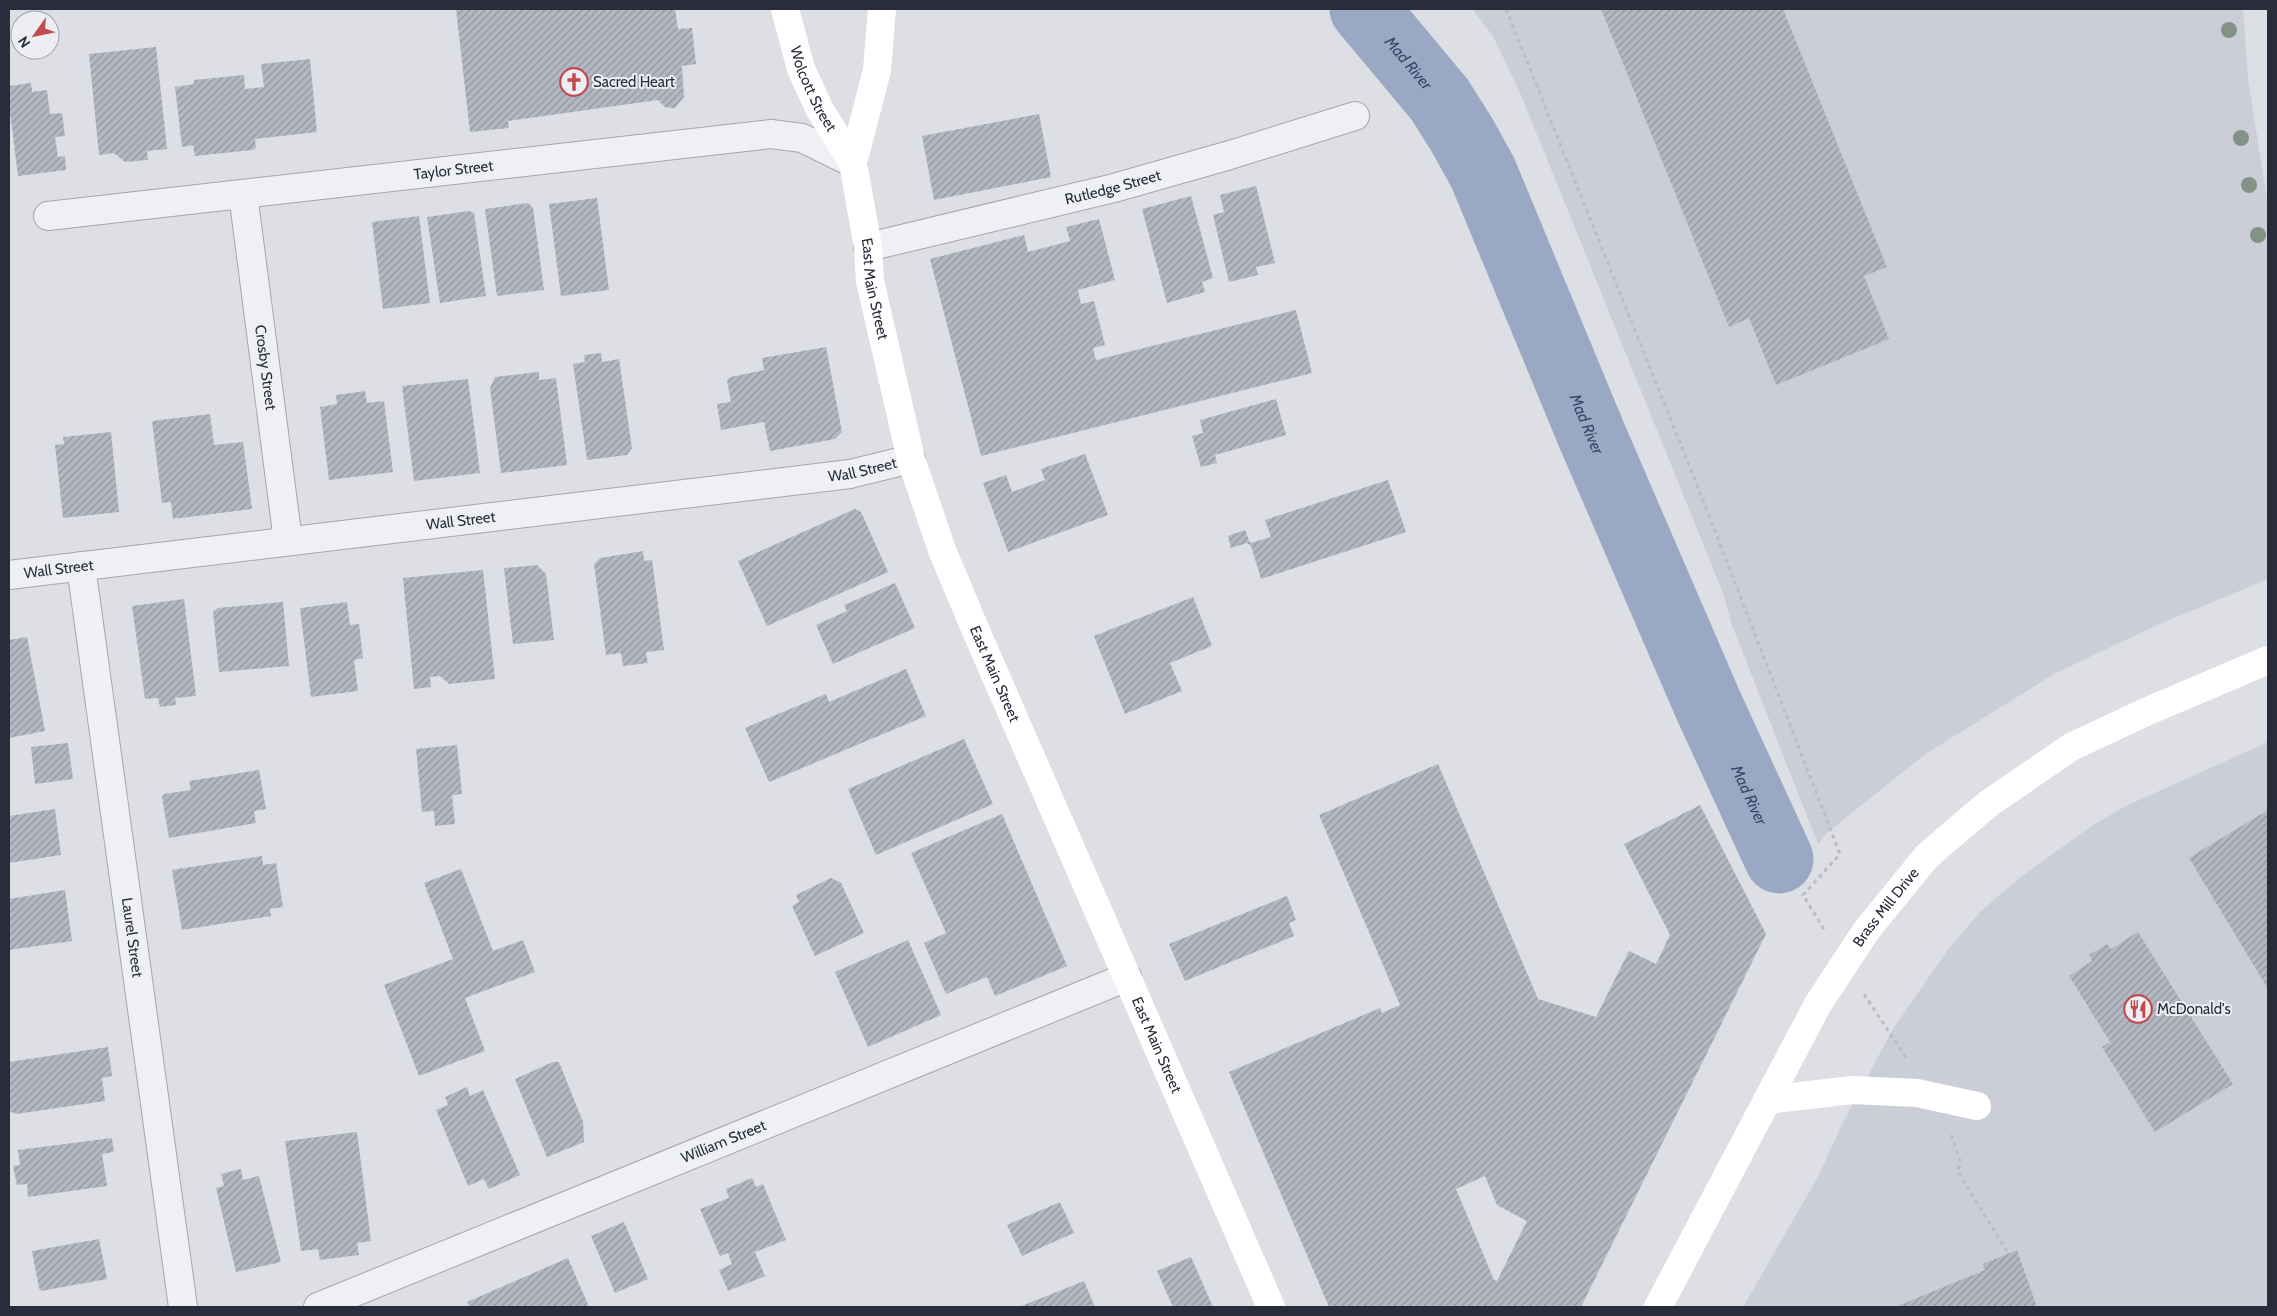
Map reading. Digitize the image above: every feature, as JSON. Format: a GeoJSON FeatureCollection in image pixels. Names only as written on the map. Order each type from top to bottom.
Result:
{"type":"FeatureCollection","features":[{"type":"Feature","properties":{"kind":"main road","name":"Wolcott Street"},"geometry":{"type":"LineString","coordinates":[[786,9],[801,69],[820,110],[853,163]]}},
{"type":"Feature","properties":{"kind":"main road","name":"East Main Street"},"geometry":{"type":"LineString","coordinates":[[882,9],[877,70],[853,163],[868,247],[870,281],[875,310],[911,459],[942,550],[969,614],[1271,1307]]}},
{"type":"Feature","properties":{"kind":"main road","name":"Brass Mill Drive"},"geometry":{"type":"LineString","coordinates":[[1658,1307],[1818,1004],[1866,931],[1915,869],[1945,840],[2009,789],[2071,747],[2148,710],[2268,660]]}},
{"type":"Feature","properties":{"kind":"main road"},"geometry":{"type":"LineString","coordinates":[[1767,1100],[1852,1090],[1917,1093],[1977,1106]]}},
{"type":"Feature","properties":{"kind":"street","name":"Rutledge Street"},"geometry":{"type":"LineString","coordinates":[[868,247],[1114,188],[1356,116]]}},
{"type":"Feature","properties":{"kind":"street","name":"Taylor Street"},"geometry":{"type":"LineString","coordinates":[[48,216],[771,134],[802,138],[853,163]]}},
{"type":"Feature","properties":{"kind":"street","name":"Crosby Street"},"geometry":{"type":"LineString","coordinates":[[243,194],[288,541]]}},
{"type":"Feature","properties":{"kind":"street","name":"Wall Street"},"geometry":{"type":"LineString","coordinates":[[9,575],[850,474],[911,459]]}},
{"type":"Feature","properties":{"kind":"street","name":"Laurel Street"},"geometry":{"type":"LineString","coordinates":[[81,566],[183,1307]]}},
{"type":"Feature","properties":{"kind":"street","name":"William Street"},"geometry":{"type":"LineString","coordinates":[[318,1307],[1127,977]]}},
{"type":"Feature","properties":{"kind":"path"},"geometry":{"type":"LineString","coordinates":[[1506,9],[1699,491],[1840,854],[1803,895]]}},
{"type":"Feature","properties":{"kind":"path"},"geometry":{"type":"LineString","coordinates":[[1884,1026],[1912,1066],[1917,1093]]}},
{"type":"Feature","properties":{"kind":"path"},"geometry":{"type":"LineString","coordinates":[[1948,1132],[1954,1138],[1960,1161],[1958,1172],[2008,1254]]}},
{"type":"Feature","properties":{"kind":"shaded area"},"geometry":{"type":"Polygon","coordinates":[[[1472,9],[2243,9],[2248,80],[2268,205],[2268,579],[2155,626],[2054,674],[1924,755],[1828,832],[1818,844],[1732,625],[1723,593],[1521,95],[1493,36],[1472,9]]]}},
{"type":"Feature","properties":{"kind":"shaded area"},"geometry":{"type":"Polygon","coordinates":[[[2268,742],[2268,1307],[1743,1307],[1818,1177],[1842,1124],[1893,1029],[1949,948],[1981,911],[2022,876],[2096,823],[2128,805],[2268,742]]]}},
{"type":"Feature","properties":{"kind":"building","name":"Sacred Heart"},"geometry":{"type":"Polygon","coordinates":[[[456,9],[675,9],[678,29],[692,28],[696,64],[682,66],[684,97],[675,108],[665,107],[658,100],[508,121],[509,128],[470,132],[456,9]]]}},
{"type":"Feature","properties":{"kind":"building"},"geometry":{"type":"Polygon","coordinates":[[[1601,9],[1783,9],[1887,267],[1864,276],[1889,339],[1776,385],[1749,318],[1729,327],[1601,9]]]}},
{"type":"Feature","properties":{"kind":"building"},"geometry":{"type":"Polygon","coordinates":[[[156,47],[167,149],[147,151],[148,160],[125,162],[114,153],[99,155],[89,54],[156,47]]]}},
{"type":"Feature","properties":{"kind":"building"},"geometry":{"type":"Polygon","coordinates":[[[310,59],[317,132],[255,139],[256,148],[252,150],[195,156],[193,145],[182,147],[175,87],[194,84],[194,80],[244,75],[245,89],[264,87],[261,64],[310,59]]]}},
{"type":"Feature","properties":{"kind":"building"},"geometry":{"type":"Polygon","coordinates":[[[31,83],[32,92],[47,90],[50,114],[62,113],[65,136],[55,137],[58,157],[65,156],[66,170],[18,176],[9,104],[9,86],[31,83]]]}},
{"type":"Feature","properties":{"kind":"building"},"geometry":{"type":"Polygon","coordinates":[[[1039,114],[1051,177],[934,200],[922,136],[1039,114]]]}},
{"type":"Feature","properties":{"kind":"building"},"geometry":{"type":"Polygon","coordinates":[[[1256,186],[1275,263],[1256,267],[1258,275],[1229,282],[1213,215],[1224,212],[1220,195],[1256,186]]]}},
{"type":"Feature","properties":{"kind":"building"},"geometry":{"type":"Polygon","coordinates":[[[1191,196],[1213,278],[1202,282],[1205,292],[1167,303],[1142,209],[1191,196]]]}},
{"type":"Feature","properties":{"kind":"building"},"geometry":{"type":"Polygon","coordinates":[[[597,198],[609,290],[561,296],[549,204],[597,198]]]}},
{"type":"Feature","properties":{"kind":"building"},"geometry":{"type":"Polygon","coordinates":[[[528,203],[533,208],[544,290],[497,296],[485,209],[528,203]]]}},
{"type":"Feature","properties":{"kind":"building"},"geometry":{"type":"Polygon","coordinates":[[[469,211],[474,213],[486,296],[440,303],[427,217],[469,211]]]}},
{"type":"Feature","properties":{"kind":"building"},"geometry":{"type":"Polygon","coordinates":[[[419,216],[430,303],[383,309],[372,222],[419,216]]]}},
{"type":"Feature","properties":{"kind":"building"},"geometry":{"type":"Polygon","coordinates":[[[1099,219],[1115,280],[1078,290],[1081,304],[1094,301],[1105,345],[1093,348],[1096,360],[1296,310],[1312,373],[981,456],[930,259],[1024,235],[1028,252],[1070,241],[1066,227],[1099,219]]]}},
{"type":"Feature","properties":{"kind":"building"},"geometry":{"type":"Polygon","coordinates":[[[826,347],[842,432],[835,439],[770,451],[764,422],[721,430],[717,404],[731,402],[727,380],[731,377],[764,370],[762,358],[826,347]]]}},
{"type":"Feature","properties":{"kind":"building"},"geometry":{"type":"Polygon","coordinates":[[[601,353],[602,362],[619,359],[632,448],[627,455],[587,460],[573,364],[585,362],[584,355],[601,353]]]}},
{"type":"Feature","properties":{"kind":"building"},"geometry":{"type":"Polygon","coordinates":[[[539,372],[539,380],[556,378],[567,465],[501,473],[490,388],[495,377],[539,372]]]}},
{"type":"Feature","properties":{"kind":"building"},"geometry":{"type":"Polygon","coordinates":[[[468,379],[480,473],[414,481],[402,386],[468,379]]]}},
{"type":"Feature","properties":{"kind":"building"},"geometry":{"type":"Polygon","coordinates":[[[365,391],[367,403],[384,401],[393,472],[329,480],[320,407],[337,404],[336,395],[365,391]]]}},
{"type":"Feature","properties":{"kind":"building"},"geometry":{"type":"Polygon","coordinates":[[[1276,399],[1286,435],[1215,455],[1217,463],[1201,467],[1192,436],[1203,433],[1200,420],[1276,399]]]}},
{"type":"Feature","properties":{"kind":"building"},"geometry":{"type":"Polygon","coordinates":[[[210,414],[214,445],[243,442],[252,509],[173,519],[171,502],[162,503],[152,421],[210,414]]]}},
{"type":"Feature","properties":{"kind":"building"},"geometry":{"type":"Polygon","coordinates":[[[111,432],[119,512],[63,518],[55,445],[64,444],[63,437],[111,432]]]}},
{"type":"Feature","properties":{"kind":"building"},"geometry":{"type":"Polygon","coordinates":[[[1085,454],[1108,515],[1008,552],[983,483],[1006,475],[1012,492],[1045,480],[1041,469],[1085,454]]]}},
{"type":"Feature","properties":{"kind":"building"},"geometry":{"type":"Polygon","coordinates":[[[1388,480],[1406,532],[1261,579],[1251,546],[1247,543],[1231,548],[1228,536],[1245,530],[1250,543],[1271,537],[1265,520],[1388,480]]]}},
{"type":"Feature","properties":{"kind":"building"},"geometry":{"type":"Polygon","coordinates":[[[855,509],[861,512],[888,572],[767,626],[738,561],[855,509]]]}},
{"type":"Feature","properties":{"kind":"building"},"geometry":{"type":"Polygon","coordinates":[[[643,551],[644,561],[652,560],[664,650],[646,652],[648,663],[623,666],[621,653],[606,655],[594,564],[600,558],[643,551]]]}},
{"type":"Feature","properties":{"kind":"building"},"geometry":{"type":"Polygon","coordinates":[[[537,565],[546,574],[554,640],[513,644],[504,568],[537,565]]]}},
{"type":"Feature","properties":{"kind":"building"},"geometry":{"type":"Polygon","coordinates":[[[483,570],[495,679],[449,684],[440,676],[430,677],[431,687],[414,689],[403,578],[483,570]]]}},
{"type":"Feature","properties":{"kind":"building"},"geometry":{"type":"Polygon","coordinates":[[[895,583],[915,628],[833,664],[816,625],[847,611],[844,605],[895,583]]]}},
{"type":"Feature","properties":{"kind":"building"},"geometry":{"type":"Polygon","coordinates":[[[1193,597],[1212,646],[1170,663],[1182,691],[1125,714],[1094,636],[1193,597]]]}},
{"type":"Feature","properties":{"kind":"building"},"geometry":{"type":"Polygon","coordinates":[[[184,599],[196,696],[175,698],[176,705],[160,707],[158,698],[145,699],[132,606],[184,599]]]}},
{"type":"Feature","properties":{"kind":"building"},"geometry":{"type":"Polygon","coordinates":[[[283,602],[289,666],[219,672],[213,612],[218,608],[283,602]]]}},
{"type":"Feature","properties":{"kind":"building"},"geometry":{"type":"Polygon","coordinates":[[[347,602],[350,625],[359,624],[363,658],[354,660],[358,691],[311,697],[300,608],[347,602]]]}},
{"type":"Feature","properties":{"kind":"building"},"geometry":{"type":"Polygon","coordinates":[[[27,637],[45,731],[9,738],[9,640],[27,637]]]}},
{"type":"Feature","properties":{"kind":"building"},"geometry":{"type":"Polygon","coordinates":[[[906,669],[926,716],[769,782],[745,728],[826,694],[829,702],[906,669]]]}},
{"type":"Feature","properties":{"kind":"building"},"geometry":{"type":"Polygon","coordinates":[[[964,739],[993,804],[876,855],[848,789],[964,739]]]}},
{"type":"Feature","properties":{"kind":"building"},"geometry":{"type":"Polygon","coordinates":[[[68,743],[73,779],[35,784],[31,747],[68,743]]]}},
{"type":"Feature","properties":{"kind":"building"},"geometry":{"type":"Polygon","coordinates":[[[457,745],[462,794],[452,795],[455,824],[435,826],[434,811],[422,812],[416,749],[457,745]]]}},
{"type":"Feature","properties":{"kind":"building"},"geometry":{"type":"Polygon","coordinates":[[[1438,764],[1538,999],[1596,1017],[1629,951],[1656,964],[1670,935],[1624,844],[1700,805],[1766,934],[1581,1307],[1329,1307],[1229,1072],[1380,1008],[1382,1013],[1400,1005],[1319,815],[1438,764]],[[1485,1176],[1456,1189],[1494,1280],[1497,1281],[1527,1221],[1497,1205],[1485,1176]]]}},
{"type":"Feature","properties":{"kind":"building"},"geometry":{"type":"Polygon","coordinates":[[[259,770],[266,809],[254,811],[256,823],[169,838],[162,797],[164,794],[191,790],[189,781],[259,770]]]}},
{"type":"Feature","properties":{"kind":"building"},"geometry":{"type":"Polygon","coordinates":[[[55,809],[61,855],[9,863],[9,816],[55,809]]]}},
{"type":"Feature","properties":{"kind":"building"},"geometry":{"type":"Polygon","coordinates":[[[2268,810],[2268,989],[2189,858],[2268,810]]]}},
{"type":"Feature","properties":{"kind":"building"},"geometry":{"type":"Polygon","coordinates":[[[1002,814],[1067,966],[995,996],[987,977],[946,994],[924,943],[946,933],[911,853],[1002,814]]]}},
{"type":"Feature","properties":{"kind":"building"},"geometry":{"type":"Polygon","coordinates":[[[262,856],[263,865],[276,863],[283,907],[270,909],[271,916],[182,930],[172,870],[262,856]]]}},
{"type":"Feature","properties":{"kind":"building"},"geometry":{"type":"Polygon","coordinates":[[[461,869],[493,951],[523,940],[535,972],[465,998],[485,1051],[419,1076],[384,985],[453,959],[424,883],[461,869]]]}},
{"type":"Feature","properties":{"kind":"building"},"geometry":{"type":"Polygon","coordinates":[[[831,878],[841,883],[864,933],[815,956],[792,906],[799,902],[796,895],[831,878]]]}},
{"type":"Feature","properties":{"kind":"building"},"geometry":{"type":"Polygon","coordinates":[[[65,890],[72,941],[9,950],[9,899],[65,890]]]}},
{"type":"Feature","properties":{"kind":"building"},"geometry":{"type":"Polygon","coordinates":[[[1287,896],[1296,920],[1289,923],[1294,936],[1185,981],[1169,944],[1287,896]]]}},
{"type":"Feature","properties":{"kind":"building","name":"McDonald's"},"geometry":{"type":"Polygon","coordinates":[[[2138,932],[2233,1084],[2155,1132],[2102,1047],[2110,1042],[2069,976],[2092,961],[2089,955],[2107,944],[2111,949],[2138,932]]]}},
{"type":"Feature","properties":{"kind":"building"},"geometry":{"type":"Polygon","coordinates":[[[908,940],[941,1015],[868,1047],[835,972],[908,940]]]}},
{"type":"Feature","properties":{"kind":"building"},"geometry":{"type":"Polygon","coordinates":[[[108,1047],[112,1076],[102,1078],[105,1101],[16,1114],[9,1111],[9,1062],[108,1047]]]}},
{"type":"Feature","properties":{"kind":"building"},"geometry":{"type":"Polygon","coordinates":[[[553,1062],[559,1062],[583,1122],[584,1142],[547,1157],[515,1079],[553,1062]]]}},
{"type":"Feature","properties":{"kind":"building"},"geometry":{"type":"Polygon","coordinates":[[[467,1087],[470,1096],[483,1090],[520,1175],[489,1189],[484,1179],[468,1186],[436,1110],[448,1105],[445,1097],[467,1087]]]}},
{"type":"Feature","properties":{"kind":"building"},"geometry":{"type":"Polygon","coordinates":[[[357,1132],[371,1241],[357,1243],[359,1255],[320,1260],[318,1249],[301,1251],[285,1141],[357,1132]]]}},
{"type":"Feature","properties":{"kind":"building"},"geometry":{"type":"Polygon","coordinates":[[[112,1138],[114,1152],[102,1154],[107,1186],[28,1197],[27,1184],[17,1185],[13,1166],[20,1165],[18,1150],[112,1138]]]}},
{"type":"Feature","properties":{"kind":"building"},"geometry":{"type":"Polygon","coordinates":[[[241,1169],[243,1180],[259,1176],[281,1262],[236,1272],[216,1188],[224,1186],[221,1174],[241,1169]]]}},
{"type":"Feature","properties":{"kind":"building"},"geometry":{"type":"Polygon","coordinates":[[[752,1178],[756,1187],[763,1184],[786,1240],[755,1252],[765,1276],[728,1291],[719,1270],[732,1264],[728,1253],[720,1256],[700,1209],[729,1198],[726,1189],[752,1178]]]}},
{"type":"Feature","properties":{"kind":"building"},"geometry":{"type":"Polygon","coordinates":[[[1060,1202],[1074,1233],[1022,1256],[1007,1225],[1060,1202]]]}},
{"type":"Feature","properties":{"kind":"building"},"geometry":{"type":"Polygon","coordinates":[[[624,1222],[648,1279],[615,1293],[591,1236],[624,1222]]]}},
{"type":"Feature","properties":{"kind":"building"},"geometry":{"type":"Polygon","coordinates":[[[99,1239],[107,1279],[41,1291],[32,1251],[99,1239]]]}},
{"type":"Feature","properties":{"kind":"building"},"geometry":{"type":"Polygon","coordinates":[[[2017,1250],[2037,1307],[1895,1307],[1985,1270],[1983,1264],[2017,1250]]]}},
{"type":"Feature","properties":{"kind":"building"},"geometry":{"type":"Polygon","coordinates":[[[1191,1257],[1213,1307],[1173,1307],[1157,1271],[1191,1257]]]}},
{"type":"Feature","properties":{"kind":"building"},"geometry":{"type":"Polygon","coordinates":[[[568,1258],[589,1307],[470,1307],[467,1302],[568,1258]]]}},
{"type":"Feature","properties":{"kind":"building"},"geometry":{"type":"Polygon","coordinates":[[[1084,1281],[1095,1307],[1019,1307],[1084,1281]]]}},
{"type":"Feature","properties":{"kind":"waterway","name":"Mad River"},"geometry":{"type":"LineString","coordinates":[[1364,9],[1440,100],[1483,173],[1592,436],[1709,707],[1779,859]]}},
{"type":"Feature","properties":{"kind":"place","name":"Sacred Heart"},"geometry":{"type":"Point","coordinates":[574,82]}},
{"type":"Feature","properties":{"kind":"place","name":"McDonald's"},"geometry":{"type":"Point","coordinates":[2138,1009]}}]}
